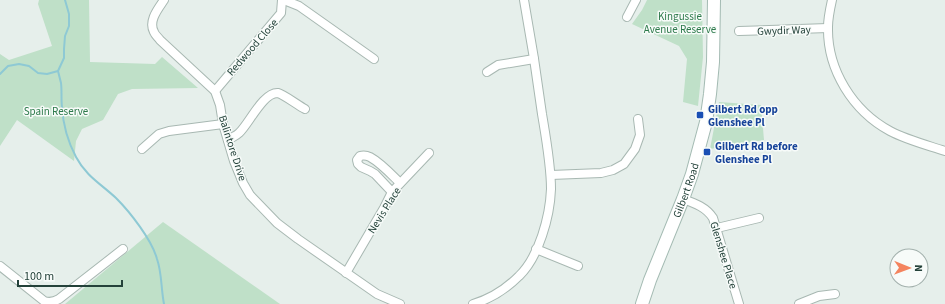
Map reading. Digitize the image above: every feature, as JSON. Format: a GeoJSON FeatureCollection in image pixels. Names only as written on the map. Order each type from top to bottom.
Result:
{"type":"FeatureCollection","features":[{"type":"Feature","properties":{"kind":"main road","name":"Gilbert Road"},"geometry":{"type":"LineString","coordinates":[[642,304],[692,174],[706,122],[713,62],[714,0]]}},
{"type":"Feature","properties":{"kind":"street"},"geometry":{"type":"LineString","coordinates":[[164,0],[155,13],[152,22],[154,32],[160,40],[215,90]]}},
{"type":"Feature","properties":{"kind":"street","name":"Redwood Close"},"geometry":{"type":"LineString","coordinates":[[215,90],[281,13],[283,0],[298,6],[374,59]]}},
{"type":"Feature","properties":{"kind":"street"},"geometry":{"type":"LineString","coordinates":[[473,304],[483,303],[507,287],[520,275],[529,263],[536,249],[544,232],[548,218],[550,202],[550,175],[534,59],[524,0]]}},
{"type":"Feature","properties":{"kind":"street"},"geometry":{"type":"LineString","coordinates":[[627,17],[636,0]]}},
{"type":"Feature","properties":{"kind":"street"},"geometry":{"type":"LineString","coordinates":[[832,0],[828,28],[832,59],[840,80],[853,100],[870,117],[890,130],[909,139],[945,151]]}},
{"type":"Feature","properties":{"kind":"street","name":"Gwydir Way"},"geometry":{"type":"LineString","coordinates":[[739,31],[828,28]]}},
{"type":"Feature","properties":{"kind":"street"},"geometry":{"type":"LineString","coordinates":[[487,72],[498,65],[534,59]]}},
{"type":"Feature","properties":{"kind":"street","name":"Balintore Drive"},"geometry":{"type":"LineString","coordinates":[[215,90],[234,161],[243,183],[250,195],[277,223],[298,239],[377,294],[400,304]]}},
{"type":"Feature","properties":{"kind":"street"},"geometry":{"type":"LineString","coordinates":[[228,140],[240,133],[270,95],[276,93],[283,95],[305,109]]}},
{"type":"Feature","properties":{"kind":"street"},"geometry":{"type":"LineString","coordinates":[[550,175],[601,173],[613,170],[624,164],[635,149],[640,134],[638,119]]}},
{"type":"Feature","properties":{"kind":"street"},"geometry":{"type":"LineString","coordinates":[[142,149],[159,134],[164,132],[223,124]]}},
{"type":"Feature","properties":{"kind":"street","name":"Nevis Place"},"geometry":{"type":"LineString","coordinates":[[346,273],[392,192],[429,153]]}},
{"type":"Feature","properties":{"kind":"street"},"geometry":{"type":"LineString","coordinates":[[392,192],[375,174],[358,164],[357,160],[360,156],[364,155],[370,157],[400,183]]}},
{"type":"Feature","properties":{"kind":"street","name":"Glenshee Place"},"geometry":{"type":"LineString","coordinates":[[683,199],[701,206],[710,213],[713,218],[739,304]]}},
{"type":"Feature","properties":{"kind":"street"},"geometry":{"type":"LineString","coordinates":[[717,228],[759,218]]}},
{"type":"Feature","properties":{"kind":"street"},"geometry":{"type":"LineString","coordinates":[[0,266],[44,301],[50,303],[60,299],[123,249]]}},
{"type":"Feature","properties":{"kind":"street"},"geometry":{"type":"LineString","coordinates":[[536,249],[578,266]]}},
{"type":"Feature","properties":{"kind":"street"},"geometry":{"type":"LineString","coordinates":[[799,304],[818,296],[835,294]]}},
{"type":"Feature","properties":{"kind":"green space","name":"Spain Reserve"},"geometry":{"type":"Polygon","coordinates":[[[39,0],[89,0],[90,62],[155,64],[162,57],[198,88],[132,89],[118,94],[103,120],[82,129],[76,141],[74,161],[17,120],[0,146],[0,54],[9,60],[52,46],[38,4],[39,0]]]}},
{"type":"Feature","properties":{"kind":"green space","name":"Kingussie Avenue Reserve"},"geometry":{"type":"Polygon","coordinates":[[[647,0],[702,0],[703,57],[698,106],[683,102],[687,59],[679,46],[632,24],[647,0]]]}},
{"type":"Feature","properties":{"kind":"green space"},"geometry":{"type":"Polygon","coordinates":[[[719,102],[761,105],[764,140],[710,149],[719,102]]]}},
{"type":"Feature","properties":{"kind":"green space"},"geometry":{"type":"Polygon","coordinates":[[[163,222],[280,304],[65,304],[163,222]]]}},
{"type":"Feature","properties":{"kind":"waterway"},"geometry":{"type":"LineString","coordinates":[[0,74],[8,66],[19,64],[29,66],[38,73],[47,74],[58,71],[64,58],[65,36],[69,26],[69,14],[65,0]]}},
{"type":"Feature","properties":{"kind":"waterway"},"geometry":{"type":"LineString","coordinates":[[58,71],[61,83],[63,120],[73,151],[84,169],[122,204],[146,235],[159,264],[164,304]]}},
{"type":"Feature","properties":{"kind":"place","name":"Gilbert Rd opp Glenshee Pl"},"geometry":{"type":"Point","coordinates":[700,115]}},
{"type":"Feature","properties":{"kind":"place","name":"Gilbert Rd before Glenshee Pl"},"geometry":{"type":"Point","coordinates":[707,152]}}]}
